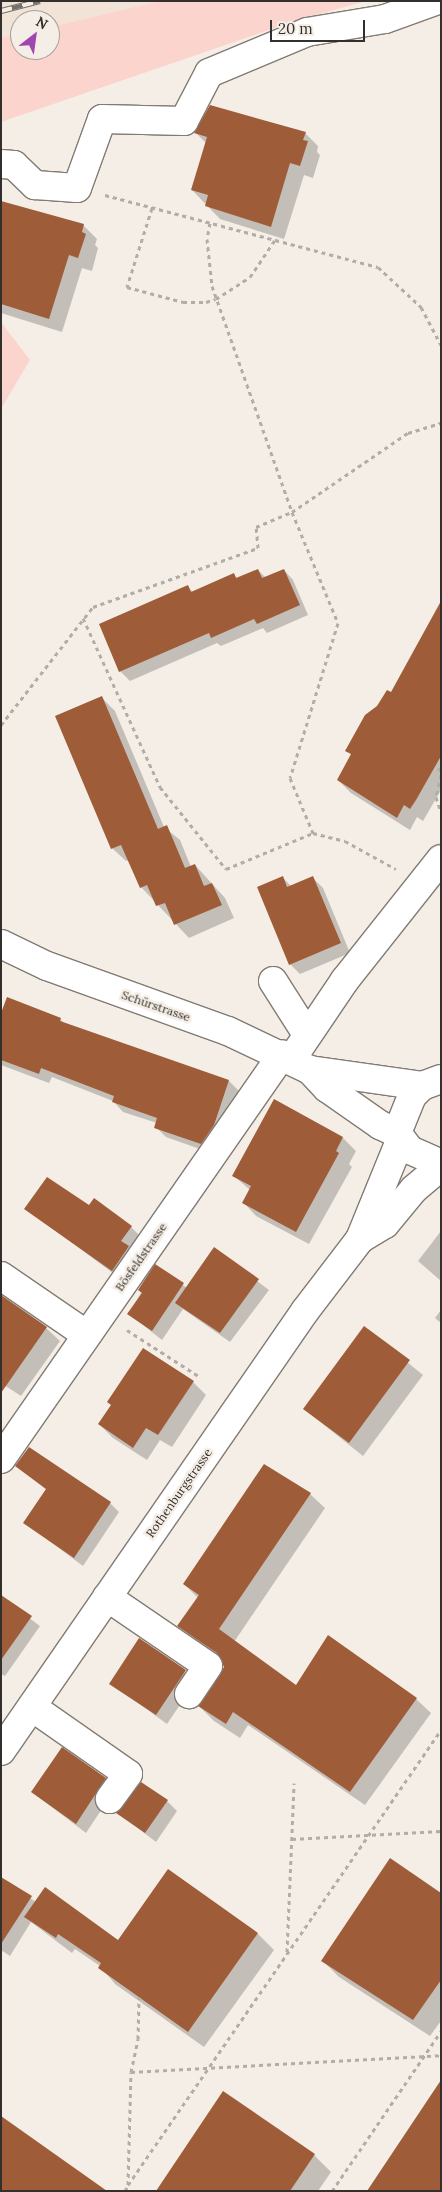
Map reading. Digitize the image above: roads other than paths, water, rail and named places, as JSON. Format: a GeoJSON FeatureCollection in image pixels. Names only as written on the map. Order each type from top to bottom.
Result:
{"type":"FeatureCollection","features":[{"type":"Feature","properties":{"kind":"street"},"geometry":{"type":"LineString","coordinates":[[1,164],[14,165],[35,185],[77,188],[102,119],[184,122],[209,73],[307,32],[385,19],[435,1]]}},
{"type":"Feature","properties":{"kind":"street","name":"Bösfeldstrasse"},"geometry":{"type":"LineString","coordinates":[[1,1459],[95,1324],[294,1062],[306,1033],[441,859]]}},
{"type":"Feature","properties":{"kind":"street","name":"Schürstrasse"},"geometry":{"type":"LineString","coordinates":[[1,944],[47,966],[228,1031],[294,1062],[327,1088],[399,1137],[420,1156],[441,1165]]}},
{"type":"Feature","properties":{"kind":"street"},"geometry":{"type":"LineString","coordinates":[[273,981],[306,1033]]}},
{"type":"Feature","properties":{"kind":"street","name":"Schürstrasse"},"geometry":{"type":"LineString","coordinates":[[294,1062],[432,1083]]}},
{"type":"Feature","properties":{"kind":"street","name":"Rothenburgstrasse"},"geometry":{"type":"LineString","coordinates":[[1,1751],[306,1311],[360,1239],[399,1137],[405,1108],[432,1083]]}},
{"type":"Feature","properties":{"kind":"street","name":"Rothenburgstrasse"},"geometry":{"type":"LineString","coordinates":[[360,1239],[385,1224],[414,1189],[441,1165]]}},
{"type":"Feature","properties":{"kind":"street"},"geometry":{"type":"LineString","coordinates":[[1,1276],[95,1324]]}},
{"type":"Feature","properties":{"kind":"street"},"geometry":{"type":"LineString","coordinates":[[107,1597],[208,1666],[189,1694]]}},
{"type":"Feature","properties":{"kind":"street"},"geometry":{"type":"LineString","coordinates":[[32,1706],[128,1774],[110,1799]]}},
{"type":"Feature","properties":{"kind":"railway"},"geometry":{"type":"LineString","coordinates":[[1,11],[40,1]]}}]}
